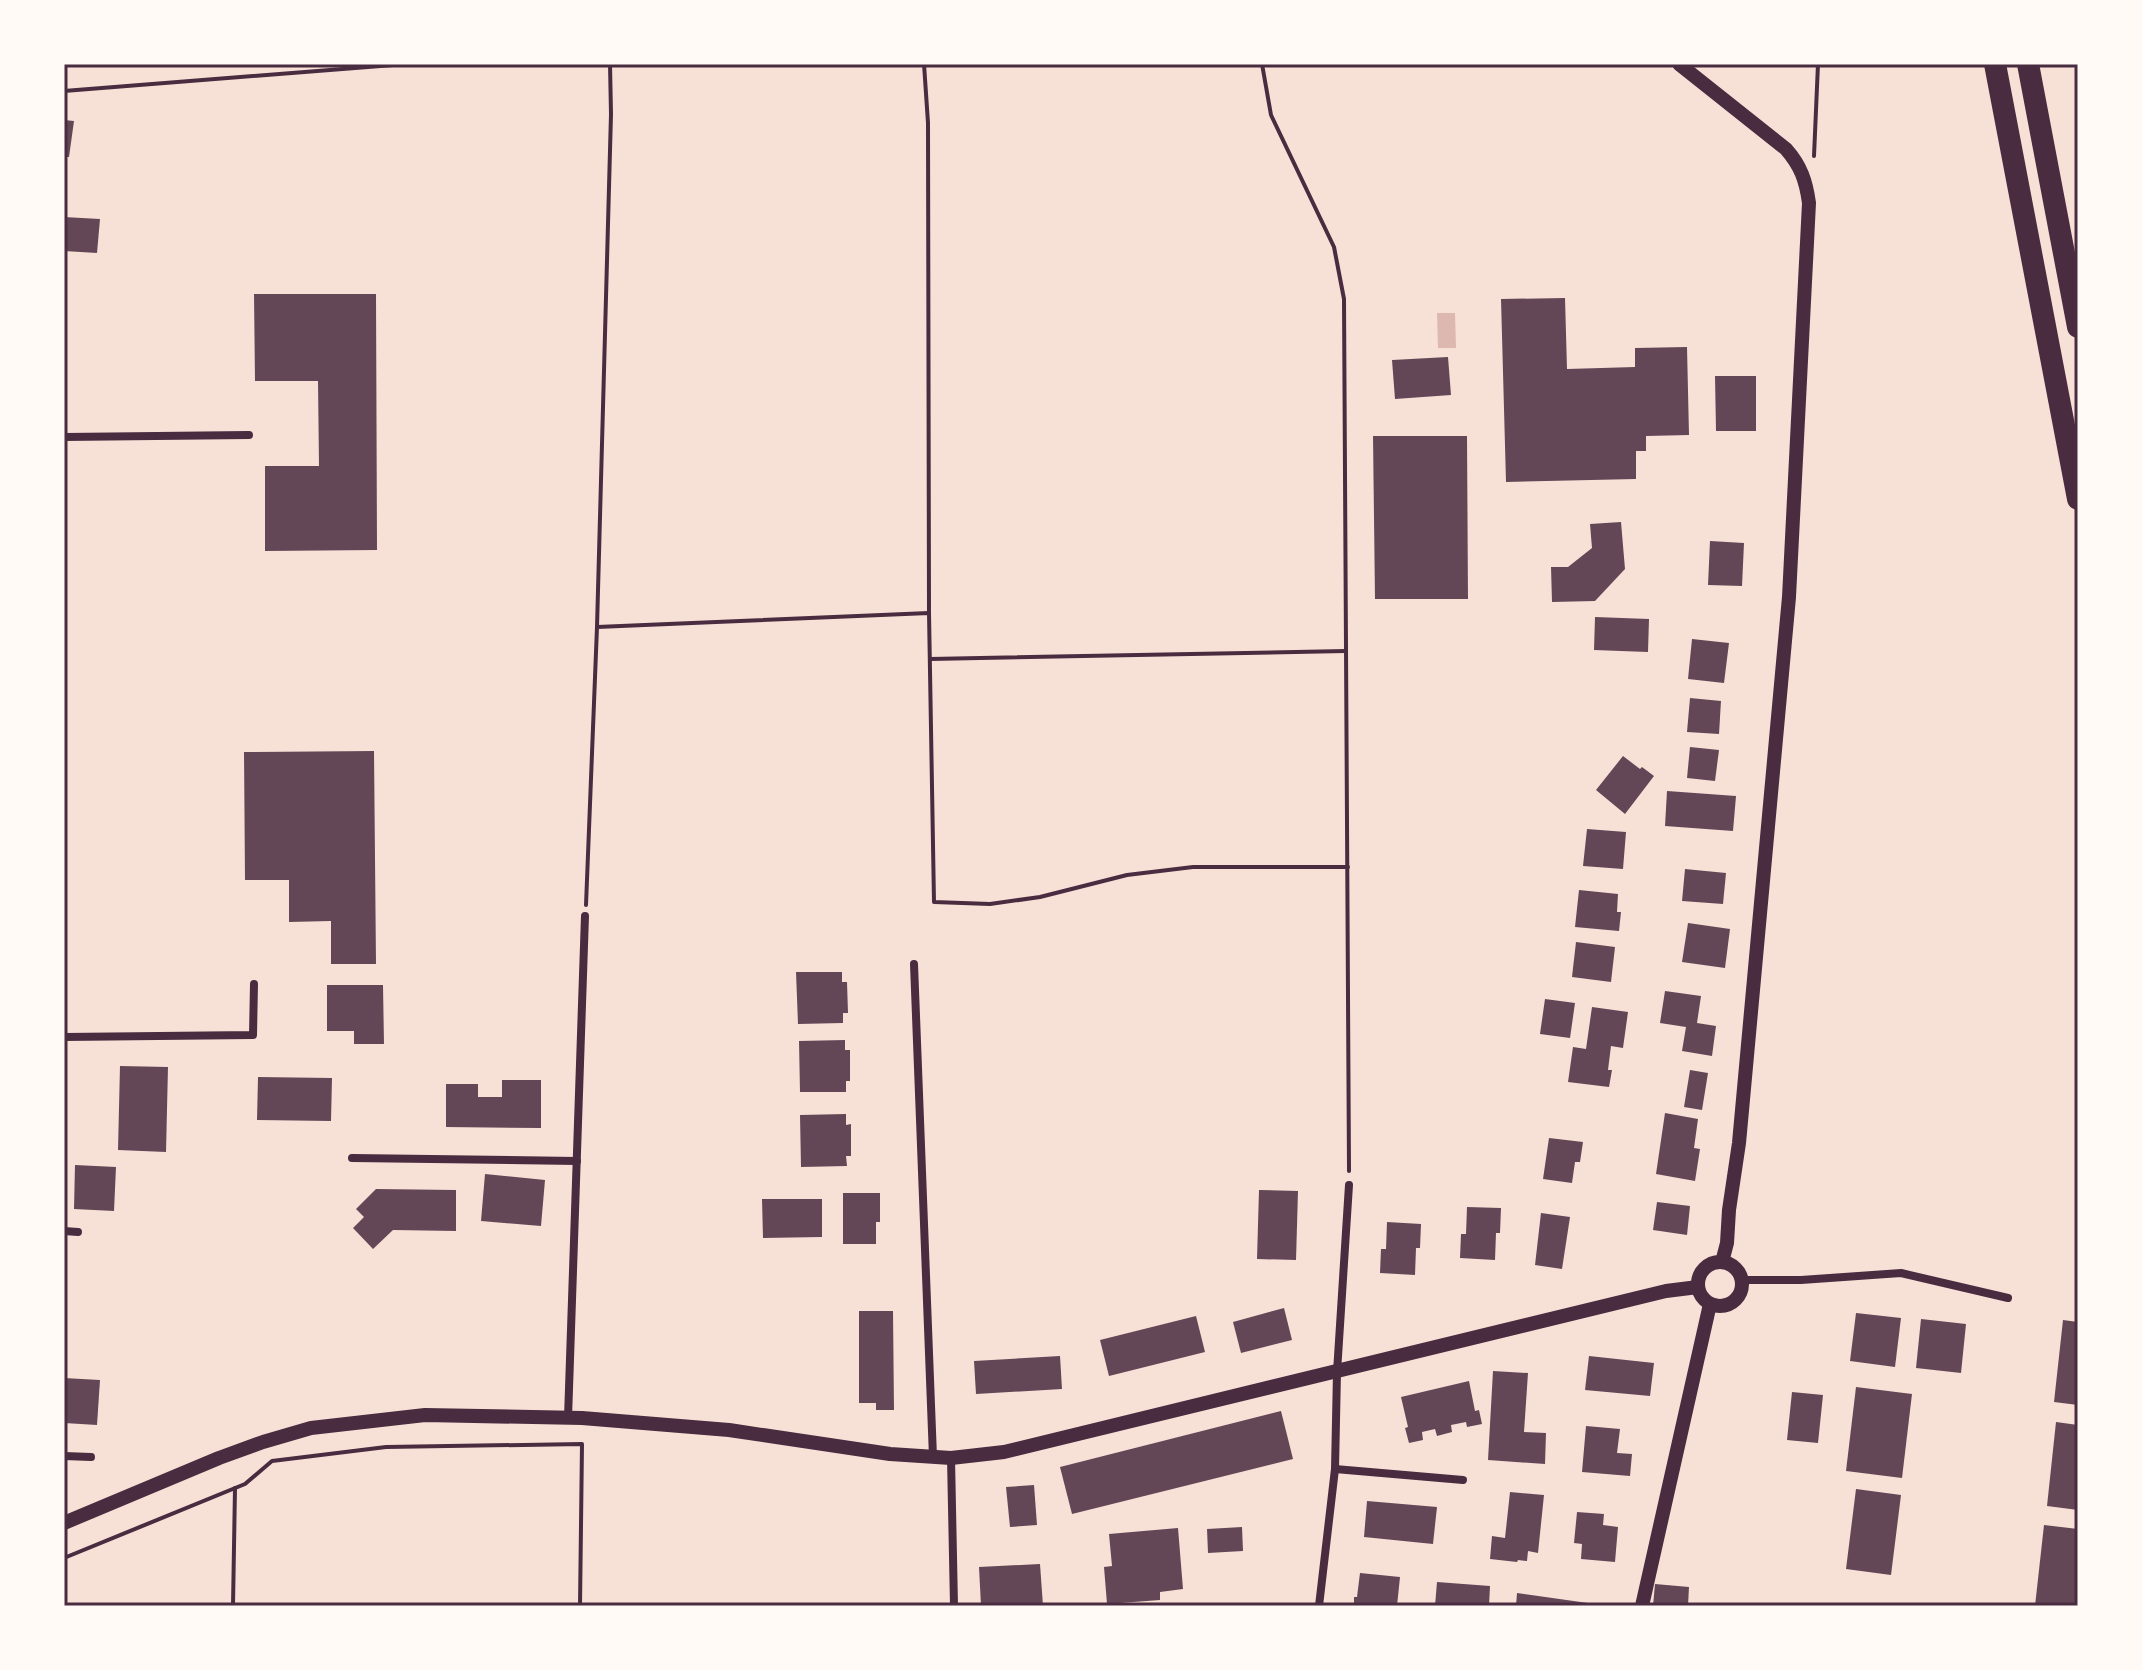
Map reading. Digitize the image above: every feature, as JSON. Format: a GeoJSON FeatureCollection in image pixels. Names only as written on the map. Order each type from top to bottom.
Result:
{"type":"FeatureCollection","features":[{"type":"Feature","properties":{"kind":"highway"},"geometry":{"type":"LineString","coordinates":[[1995,64],[2078,499]]}},
{"type":"Feature","properties":{"kind":"highway"},"geometry":{"type":"LineString","coordinates":[[2028,64],[2078,327]]}},
{"type":"Feature","properties":{"kind":"street"},"geometry":{"type":"LineString","coordinates":[[1679,64],[1779,143],[1796,161],[1803,174],[1809,212],[1789,597],[1739,1143],[1722,1262]]}},
{"type":"Feature","properties":{"kind":"street"},"geometry":{"type":"LineString","coordinates":[[64,437],[249,435]]}},
{"type":"Feature","properties":{"kind":"street"},"geometry":{"type":"LineString","coordinates":[[568,1418],[585,916]]}},
{"type":"Feature","properties":{"kind":"street"},"geometry":{"type":"LineString","coordinates":[[914,964],[933,1457]]}},
{"type":"Feature","properties":{"kind":"street"},"geometry":{"type":"LineString","coordinates":[[64,1037],[253,1035],[254,984]]}},
{"type":"Feature","properties":{"kind":"street"},"geometry":{"type":"LineString","coordinates":[[352,1158],[577,1161]]}},
{"type":"Feature","properties":{"kind":"street"},"geometry":{"type":"LineString","coordinates":[[1319,1606],[1335,1469],[1337,1372],[1349,1185]]}},
{"type":"Feature","properties":{"kind":"street"},"geometry":{"type":"LineString","coordinates":[[64,1231],[78,1232]]}},
{"type":"Feature","properties":{"kind":"street"},"geometry":{"type":"LineString","coordinates":[[1713,1263],[1731,1265],[1742,1280],[1742,1290],[1729,1305],[1710,1304],[1703,1299],[1698,1287],[1700,1274],[1713,1263]]}},
{"type":"Feature","properties":{"kind":"street"},"geometry":{"type":"LineString","coordinates":[[1742,1280],[1801,1280],[1901,1273],[2008,1298]]}},
{"type":"Feature","properties":{"kind":"street"},"geometry":{"type":"LineString","coordinates":[[64,1523],[263,1442],[311,1428],[425,1415],[568,1418],[729,1430],[890,1454],[933,1457],[1004,1452],[1666,1291],[1698,1287]]}},
{"type":"Feature","properties":{"kind":"street"},"geometry":{"type":"LineString","coordinates":[[1642,1606],[1710,1304]]}},
{"type":"Feature","properties":{"kind":"street"},"geometry":{"type":"LineString","coordinates":[[64,1456],[91,1457]]}},
{"type":"Feature","properties":{"kind":"street"},"geometry":{"type":"LineString","coordinates":[[951,1458],[954,1606]]}},
{"type":"Feature","properties":{"kind":"street"},"geometry":{"type":"LineString","coordinates":[[1335,1469],[1463,1480]]}},
{"type":"Feature","properties":{"kind":"path"},"geometry":{"type":"LineString","coordinates":[[64,91],[406,64]]}},
{"type":"Feature","properties":{"kind":"path"},"geometry":{"type":"LineString","coordinates":[[585,916],[597,627],[610,64]]}},
{"type":"Feature","properties":{"kind":"path"},"geometry":{"type":"LineString","coordinates":[[924,64],[928,123],[929,613],[934,902],[990,904],[1040,897],[1127,875],[1193,867],[1348,867]]}},
{"type":"Feature","properties":{"kind":"path"},"geometry":{"type":"LineString","coordinates":[[1262,64],[1271,115],[1334,247],[1344,299],[1349,1185]]}},
{"type":"Feature","properties":{"kind":"path"},"geometry":{"type":"LineString","coordinates":[[597,627],[929,613]]}},
{"type":"Feature","properties":{"kind":"path"},"geometry":{"type":"LineString","coordinates":[[930,659],[1346,651]]}},
{"type":"Feature","properties":{"kind":"path"},"geometry":{"type":"LineString","coordinates":[[64,1558],[245,1484],[272,1461],[386,1447],[582,1444],[580,1606]]}},
{"type":"Feature","properties":{"kind":"path"},"geometry":{"type":"LineString","coordinates":[[233,1606],[235,1488]]}},
{"type":"Feature","properties":{"kind":"shaded area"},"geometry":{"type":"Polygon","coordinates":[[[1437,313],[1455,313],[1456,348],[1438,348],[1437,313]]]}},
{"type":"Feature","properties":{"kind":"building"},"geometry":{"type":"Polygon","coordinates":[[[64,120],[74,121],[69,157],[64,157],[64,120]]]}},
{"type":"Feature","properties":{"kind":"building"},"geometry":{"type":"Polygon","coordinates":[[[64,217],[100,219],[97,253],[64,251],[64,217]]]}},
{"type":"Feature","properties":{"kind":"building"},"geometry":{"type":"Polygon","coordinates":[[[254,294],[376,294],[377,550],[265,551],[265,466],[319,466],[318,381],[255,381],[254,294]]]}},
{"type":"Feature","properties":{"kind":"building"},"geometry":{"type":"Polygon","coordinates":[[[1565,298],[1567,369],[1635,367],[1635,348],[1687,347],[1689,435],[1646,436],[1646,451],[1636,451],[1636,479],[1506,482],[1501,299],[1565,298]]]}},
{"type":"Feature","properties":{"kind":"building"},"geometry":{"type":"Polygon","coordinates":[[[1448,357],[1451,395],[1395,399],[1392,360],[1448,357]]]}},
{"type":"Feature","properties":{"kind":"building"},"geometry":{"type":"Polygon","coordinates":[[[1715,376],[1756,376],[1756,431],[1716,431],[1715,376]]]}},
{"type":"Feature","properties":{"kind":"building"},"geometry":{"type":"Polygon","coordinates":[[[1373,436],[1467,436],[1468,599],[1375,599],[1373,436]]]}},
{"type":"Feature","properties":{"kind":"building"},"geometry":{"type":"Polygon","coordinates":[[[1621,522],[1625,569],[1595,601],[1552,602],[1551,567],[1568,567],[1592,548],[1590,524],[1621,522]]]}},
{"type":"Feature","properties":{"kind":"building"},"geometry":{"type":"Polygon","coordinates":[[[1710,541],[1744,543],[1742,586],[1708,585],[1710,541]]]}},
{"type":"Feature","properties":{"kind":"building"},"geometry":{"type":"Polygon","coordinates":[[[1595,617],[1649,619],[1648,652],[1594,650],[1595,617]]]}},
{"type":"Feature","properties":{"kind":"building"},"geometry":{"type":"Polygon","coordinates":[[[1692,639],[1729,643],[1724,683],[1688,679],[1692,639]]]}},
{"type":"Feature","properties":{"kind":"building"},"geometry":{"type":"Polygon","coordinates":[[[1690,698],[1721,701],[1719,734],[1687,732],[1690,698]]]}},
{"type":"Feature","properties":{"kind":"building"},"geometry":{"type":"Polygon","coordinates":[[[1690,747],[1719,750],[1715,781],[1687,778],[1690,747]]]}},
{"type":"Feature","properties":{"kind":"building"},"geometry":{"type":"Polygon","coordinates":[[[374,751],[376,964],[331,964],[331,921],[289,922],[289,880],[245,880],[244,752],[374,751]]]}},
{"type":"Feature","properties":{"kind":"building"},"geometry":{"type":"Polygon","coordinates":[[[1623,756],[1654,776],[1625,814],[1596,790],[1623,756]]]}},
{"type":"Feature","properties":{"kind":"building"},"geometry":{"type":"Polygon","coordinates":[[[1667,791],[1736,796],[1733,831],[1665,826],[1667,791]]]}},
{"type":"Feature","properties":{"kind":"building"},"geometry":{"type":"Polygon","coordinates":[[[1587,829],[1626,832],[1623,869],[1583,866],[1587,829]]]}},
{"type":"Feature","properties":{"kind":"building"},"geometry":{"type":"Polygon","coordinates":[[[1685,869],[1726,873],[1723,904],[1682,901],[1685,869]]]}},
{"type":"Feature","properties":{"kind":"building"},"geometry":{"type":"Polygon","coordinates":[[[1579,890],[1618,894],[1617,912],[1621,912],[1619,931],[1575,927],[1579,890]]]}},
{"type":"Feature","properties":{"kind":"building"},"geometry":{"type":"Polygon","coordinates":[[[1688,923],[1730,929],[1725,968],[1682,962],[1688,923]]]}},
{"type":"Feature","properties":{"kind":"building"},"geometry":{"type":"Polygon","coordinates":[[[1576,942],[1615,947],[1611,982],[1572,977],[1576,942]]]}},
{"type":"Feature","properties":{"kind":"building"},"geometry":{"type":"Polygon","coordinates":[[[796,972],[842,972],[842,982],[847,982],[848,1013],[843,1013],[843,1023],[798,1024],[796,972]]]}},
{"type":"Feature","properties":{"kind":"building"},"geometry":{"type":"Polygon","coordinates":[[[327,985],[383,985],[384,1044],[354,1044],[354,1031],[327,1031],[327,985]]]}},
{"type":"Feature","properties":{"kind":"building"},"geometry":{"type":"Polygon","coordinates":[[[1665,991],[1701,996],[1697,1023],[1716,1026],[1712,1056],[1682,1051],[1686,1027],[1660,1023],[1665,991]]]}},
{"type":"Feature","properties":{"kind":"building"},"geometry":{"type":"Polygon","coordinates":[[[1545,999],[1575,1003],[1570,1038],[1540,1034],[1545,999]]]}},
{"type":"Feature","properties":{"kind":"building"},"geometry":{"type":"Polygon","coordinates":[[[1592,1007],[1628,1012],[1623,1048],[1611,1046],[1609,1087],[1568,1082],[1573,1047],[1586,1049],[1592,1007]]]}},
{"type":"Feature","properties":{"kind":"building"},"geometry":{"type":"Polygon","coordinates":[[[845,1040],[845,1050],[850,1050],[850,1081],[846,1081],[846,1092],[800,1092],[799,1041],[845,1040]]]}},
{"type":"Feature","properties":{"kind":"building"},"geometry":{"type":"Polygon","coordinates":[[[120,1066],[168,1067],[166,1152],[118,1150],[120,1066]]]}},
{"type":"Feature","properties":{"kind":"building"},"geometry":{"type":"Polygon","coordinates":[[[1690,1070],[1708,1073],[1702,1110],[1684,1107],[1690,1070]]]}},
{"type":"Feature","properties":{"kind":"building"},"geometry":{"type":"Polygon","coordinates":[[[258,1077],[332,1078],[331,1121],[257,1120],[258,1077]]]}},
{"type":"Feature","properties":{"kind":"building"},"geometry":{"type":"Polygon","coordinates":[[[502,1080],[541,1080],[541,1128],[446,1127],[446,1084],[478,1084],[478,1097],[502,1097],[502,1080]]]}},
{"type":"Feature","properties":{"kind":"building"},"geometry":{"type":"Polygon","coordinates":[[[1665,1113],[1698,1119],[1694,1148],[1700,1149],[1695,1181],[1656,1174],[1665,1113]]]}},
{"type":"Feature","properties":{"kind":"building"},"geometry":{"type":"Polygon","coordinates":[[[846,1114],[846,1125],[851,1124],[851,1156],[846,1156],[847,1166],[801,1167],[800,1115],[846,1114]]]}},
{"type":"Feature","properties":{"kind":"building"},"geometry":{"type":"Polygon","coordinates":[[[1549,1138],[1583,1142],[1580,1162],[1575,1162],[1572,1183],[1543,1179],[1549,1138]]]}},
{"type":"Feature","properties":{"kind":"building"},"geometry":{"type":"Polygon","coordinates":[[[75,1165],[116,1167],[114,1211],[74,1209],[75,1165]]]}},
{"type":"Feature","properties":{"kind":"building"},"geometry":{"type":"Polygon","coordinates":[[[485,1174],[545,1180],[541,1226],[481,1221],[485,1174]]]}},
{"type":"Feature","properties":{"kind":"building"},"geometry":{"type":"Polygon","coordinates":[[[376,1189],[456,1190],[456,1231],[393,1230],[373,1249],[353,1228],[364,1217],[356,1209],[376,1189]]]}},
{"type":"Feature","properties":{"kind":"building"},"geometry":{"type":"Polygon","coordinates":[[[1259,1190],[1298,1191],[1296,1260],[1257,1259],[1259,1190]]]}},
{"type":"Feature","properties":{"kind":"building"},"geometry":{"type":"Polygon","coordinates":[[[843,1193],[880,1193],[876,1244],[843,1244],[843,1193]]]}},
{"type":"Feature","properties":{"kind":"building"},"geometry":{"type":"Polygon","coordinates":[[[762,1199],[822,1199],[822,1237],[763,1238],[762,1199]]]}},
{"type":"Feature","properties":{"kind":"building"},"geometry":{"type":"Polygon","coordinates":[[[1657,1202],[1690,1206],[1687,1235],[1653,1230],[1657,1202]]]}},
{"type":"Feature","properties":{"kind":"building"},"geometry":{"type":"Polygon","coordinates":[[[1467,1207],[1501,1208],[1495,1260],[1460,1258],[1461,1234],[1466,1234],[1467,1207]]]}},
{"type":"Feature","properties":{"kind":"building"},"geometry":{"type":"Polygon","coordinates":[[[1541,1213],[1570,1217],[1562,1269],[1535,1265],[1541,1213]]]}},
{"type":"Feature","properties":{"kind":"building"},"geometry":{"type":"Polygon","coordinates":[[[1387,1222],[1421,1224],[1415,1275],[1380,1273],[1381,1249],[1386,1249],[1387,1222]]]}},
{"type":"Feature","properties":{"kind":"building"},"geometry":{"type":"Polygon","coordinates":[[[1284,1308],[1292,1340],[1241,1353],[1233,1322],[1284,1308]]]}},
{"type":"Feature","properties":{"kind":"building"},"geometry":{"type":"Polygon","coordinates":[[[859,1311],[893,1311],[894,1410],[876,1410],[876,1403],[859,1403],[859,1311]]]}},
{"type":"Feature","properties":{"kind":"building"},"geometry":{"type":"Polygon","coordinates":[[[1856,1313],[1901,1318],[1895,1367],[1850,1361],[1856,1313]]]}},
{"type":"Feature","properties":{"kind":"building"},"geometry":{"type":"Polygon","coordinates":[[[1196,1316],[1205,1352],[1109,1376],[1100,1340],[1196,1316]]]}},
{"type":"Feature","properties":{"kind":"building"},"geometry":{"type":"Polygon","coordinates":[[[1921,1319],[1966,1324],[1961,1373],[1916,1368],[1921,1319]]]}},
{"type":"Feature","properties":{"kind":"building"},"geometry":{"type":"Polygon","coordinates":[[[2063,1320],[2078,1322],[2078,1405],[2054,1402],[2063,1320]]]}},
{"type":"Feature","properties":{"kind":"building"},"geometry":{"type":"Polygon","coordinates":[[[1060,1356],[1062,1389],[976,1394],[974,1361],[1060,1356]]]}},
{"type":"Feature","properties":{"kind":"building"},"geometry":{"type":"Polygon","coordinates":[[[1589,1356],[1654,1363],[1650,1396],[1585,1390],[1589,1356]]]}},
{"type":"Feature","properties":{"kind":"building"},"geometry":{"type":"Polygon","coordinates":[[[1493,1371],[1528,1373],[1524,1432],[1546,1433],[1545,1464],[1488,1460],[1493,1371]]]}},
{"type":"Feature","properties":{"kind":"building"},"geometry":{"type":"Polygon","coordinates":[[[64,1378],[100,1380],[97,1425],[64,1423],[64,1378]]]}},
{"type":"Feature","properties":{"kind":"building"},"geometry":{"type":"Polygon","coordinates":[[[1469,1381],[1475,1411],[1479,1410],[1482,1424],[1467,1427],[1466,1422],[1451,1425],[1452,1432],[1437,1436],[1435,1429],[1422,1432],[1423,1440],[1409,1443],[1401,1397],[1469,1381]]]}},
{"type":"Feature","properties":{"kind":"building"},"geometry":{"type":"Polygon","coordinates":[[[1856,1387],[1912,1394],[1902,1478],[1846,1471],[1856,1387]]]}},
{"type":"Feature","properties":{"kind":"building"},"geometry":{"type":"Polygon","coordinates":[[[1792,1392],[1823,1395],[1818,1443],[1787,1440],[1792,1392]]]}},
{"type":"Feature","properties":{"kind":"building"},"geometry":{"type":"Polygon","coordinates":[[[1281,1411],[1293,1459],[1072,1514],[1060,1467],[1281,1411]]]}},
{"type":"Feature","properties":{"kind":"building"},"geometry":{"type":"Polygon","coordinates":[[[2056,1422],[2078,1425],[2078,1510],[2047,1506],[2056,1422]]]}},
{"type":"Feature","properties":{"kind":"building"},"geometry":{"type":"Polygon","coordinates":[[[1586,1426],[1620,1429],[1617,1453],[1632,1454],[1630,1476],[1582,1472],[1586,1426]]]}},
{"type":"Feature","properties":{"kind":"building"},"geometry":{"type":"Polygon","coordinates":[[[1034,1485],[1037,1525],[1010,1527],[1006,1487],[1034,1485]]]}},
{"type":"Feature","properties":{"kind":"building"},"geometry":{"type":"Polygon","coordinates":[[[1856,1489],[1901,1495],[1891,1575],[1846,1569],[1856,1489]]]}},
{"type":"Feature","properties":{"kind":"building"},"geometry":{"type":"Polygon","coordinates":[[[1510,1492],[1544,1495],[1538,1553],[1528,1551],[1527,1561],[1490,1559],[1492,1536],[1505,1538],[1510,1492]]]}},
{"type":"Feature","properties":{"kind":"building"},"geometry":{"type":"Polygon","coordinates":[[[1367,1501],[1437,1507],[1433,1544],[1364,1537],[1367,1501]]]}},
{"type":"Feature","properties":{"kind":"building"},"geometry":{"type":"Polygon","coordinates":[[[1577,1512],[1604,1514],[1603,1525],[1618,1527],[1615,1562],[1581,1559],[1582,1544],[1574,1543],[1577,1512]]]}},
{"type":"Feature","properties":{"kind":"building"},"geometry":{"type":"Polygon","coordinates":[[[2044,1525],[2078,1529],[2078,1606],[2035,1606],[2044,1525]]]}},
{"type":"Feature","properties":{"kind":"building"},"geometry":{"type":"Polygon","coordinates":[[[1242,1527],[1243,1551],[1208,1553],[1207,1529],[1242,1527]]]}},
{"type":"Feature","properties":{"kind":"building"},"geometry":{"type":"Polygon","coordinates":[[[1178,1528],[1183,1589],[1160,1592],[1160,1600],[1107,1604],[1104,1567],[1112,1566],[1109,1534],[1178,1528]]]}},
{"type":"Feature","properties":{"kind":"building"},"geometry":{"type":"Polygon","coordinates":[[[1040,1564],[1043,1606],[981,1606],[979,1567],[1040,1564]]]}},
{"type":"Feature","properties":{"kind":"building"},"geometry":{"type":"Polygon","coordinates":[[[1360,1573],[1400,1577],[1397,1606],[1354,1606],[1360,1573]]]}},
{"type":"Feature","properties":{"kind":"building"},"geometry":{"type":"Polygon","coordinates":[[[1437,1582],[1490,1586],[1489,1606],[1435,1606],[1437,1582]]]}},
{"type":"Feature","properties":{"kind":"building"},"geometry":{"type":"Polygon","coordinates":[[[1655,1584],[1689,1587],[1688,1606],[1653,1606],[1655,1584]]]}},
{"type":"Feature","properties":{"kind":"building"},"geometry":{"type":"Polygon","coordinates":[[[1517,1593],[1595,1604],[1595,1606],[1516,1606],[1517,1593]]]}}]}
